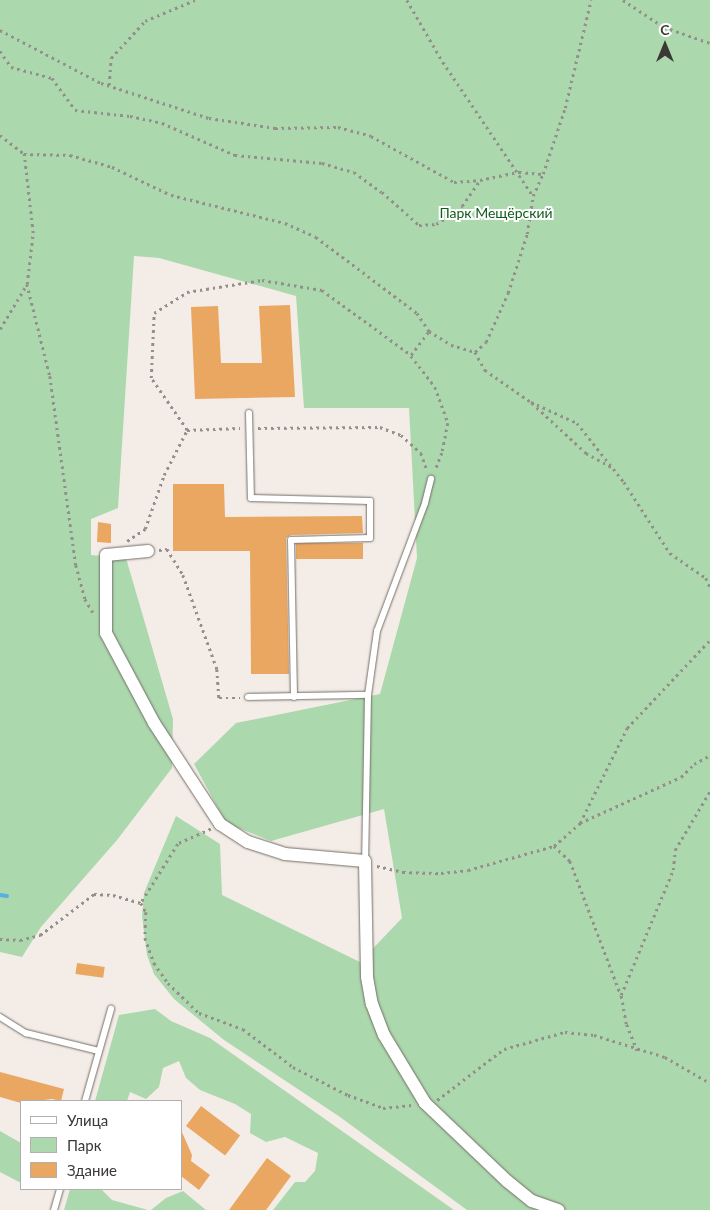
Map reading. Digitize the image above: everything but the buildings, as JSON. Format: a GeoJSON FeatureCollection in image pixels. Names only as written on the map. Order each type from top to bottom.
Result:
{"type":"FeatureCollection","features":[{"type":"Feature","properties":{"kind":"street"},"geometry":{"type":"LineString","coordinates":[[148,551],[106,555],[106,633],[154,723],[220,824],[248,842],[285,854],[365,861],[367,977],[372,1004],[384,1036],[426,1103],[506,1181],[532,1201],[558,1210]]}},
{"type":"Feature","properties":{"kind":"lane"},"geometry":{"type":"LineString","coordinates":[[249,413],[251,498],[370,501],[370,538],[291,540],[294,696]]}},
{"type":"Feature","properties":{"kind":"lane"},"geometry":{"type":"LineString","coordinates":[[365,861],[368,695],[377,631],[425,503],[431,479]]}},
{"type":"Feature","properties":{"kind":"lane"},"geometry":{"type":"LineString","coordinates":[[248,697],[368,695]]}},
{"type":"Feature","properties":{"kind":"lane"},"geometry":{"type":"LineString","coordinates":[[85,1100],[111,1009]]}},
{"type":"Feature","properties":{"kind":"lane"},"geometry":{"type":"LineString","coordinates":[[0,1017],[26,1033],[99,1051]]}},
{"type":"Feature","properties":{"kind":"lane"},"geometry":{"type":"LineString","coordinates":[[54,1210],[60,1190]]}},
{"type":"Feature","properties":{"kind":"path"},"geometry":{"type":"LineString","coordinates":[[109,85],[111,58],[145,21],[182,3],[195,0]]}},
{"type":"Feature","properties":{"kind":"path"},"geometry":{"type":"LineString","coordinates":[[407,0],[443,62],[519,172],[533,196]]}},
{"type":"Feature","properties":{"kind":"path"},"geometry":{"type":"LineString","coordinates":[[475,352],[486,342],[508,293],[527,234],[533,196],[544,174],[565,108],[591,0]]}},
{"type":"Feature","properties":{"kind":"path"},"geometry":{"type":"LineString","coordinates":[[623,0],[664,27],[710,43]]}},
{"type":"Feature","properties":{"kind":"path"},"geometry":{"type":"LineString","coordinates":[[0,30],[109,85],[209,118],[275,128],[338,127],[371,136],[454,182],[480,180],[519,172],[544,174]]}},
{"type":"Feature","properties":{"kind":"path"},"geometry":{"type":"LineString","coordinates":[[0,51],[11,67],[52,78],[75,110],[130,116],[162,124],[235,155],[322,163],[354,172],[382,192],[419,224],[436,224],[451,215],[462,206],[480,180]]}},
{"type":"Feature","properties":{"kind":"path"},"geometry":{"type":"LineString","coordinates":[[0,135],[24,154],[70,156],[112,167],[171,195],[285,223],[316,237],[417,314],[429,331],[451,345],[475,352],[485,370],[531,402],[586,454],[612,467]]}},
{"type":"Feature","properties":{"kind":"path"},"geometry":{"type":"LineString","coordinates":[[24,154],[33,233],[27,284],[50,376],[76,565],[85,599],[106,633]]}},
{"type":"Feature","properties":{"kind":"path"},"geometry":{"type":"LineString","coordinates":[[187,430],[151,378],[154,313],[187,292],[262,280],[322,290],[411,355],[435,388],[448,423],[442,453],[431,479]]}},
{"type":"Feature","properties":{"kind":"path"},"geometry":{"type":"LineString","coordinates":[[0,329],[27,284]]}},
{"type":"Feature","properties":{"kind":"path"},"geometry":{"type":"LineString","coordinates":[[411,355],[429,331]]}},
{"type":"Feature","properties":{"kind":"path"},"geometry":{"type":"LineString","coordinates":[[531,402],[577,423],[612,467],[670,553],[706,578],[710,588]]}},
{"type":"Feature","properties":{"kind":"path"},"geometry":{"type":"LineString","coordinates":[[187,430],[380,427],[401,435],[421,453],[431,479]]}},
{"type":"Feature","properties":{"kind":"path"},"geometry":{"type":"LineString","coordinates":[[106,555],[145,529],[164,475],[187,430]]}},
{"type":"Feature","properties":{"kind":"path"},"geometry":{"type":"LineString","coordinates":[[167,549],[183,575],[217,669],[219,698],[248,697]]}},
{"type":"Feature","properties":{"kind":"path"},"geometry":{"type":"LineString","coordinates":[[580,823],[627,728],[710,640]]}},
{"type":"Feature","properties":{"kind":"path"},"geometry":{"type":"LineString","coordinates":[[365,861],[403,872],[441,873],[468,870],[554,846],[580,823],[681,777],[694,764],[710,755]]}},
{"type":"Feature","properties":{"kind":"path"},"geometry":{"type":"LineString","coordinates":[[621,994],[674,870],[675,850],[710,790]]}},
{"type":"Feature","properties":{"kind":"path"},"geometry":{"type":"LineString","coordinates":[[554,846],[570,861],[621,994],[626,1024],[638,1052]]}},
{"type":"Feature","properties":{"kind":"path"},"geometry":{"type":"LineString","coordinates":[[0,939],[20,940],[40,935],[94,894],[112,895],[141,903]]}},
{"type":"Feature","properties":{"kind":"green space","name":"Парк Мещёрский"},"geometry":{"type":"Polygon","coordinates":[[[0,0],[710,0],[710,1210],[467,1210],[340,1117],[224,1040],[174,999],[154,974],[147,955],[142,916],[144,893],[176,816],[220,844],[222,895],[360,962],[402,918],[384,809],[271,841],[226,823],[194,764],[236,723],[380,694],[417,558],[409,408],[304,408],[296,296],[159,258],[134,256],[118,508],[91,519],[91,555],[126,558],[173,719],[172,768],[117,840],[41,927],[22,957],[0,952],[0,0]]]}},
{"type":"Feature","properties":{"kind":"green space"},"geometry":{"type":"Polygon","coordinates":[[[155,1009],[171,1021],[210,1038],[454,1210],[273,1210],[295,1182],[305,1182],[315,1171],[318,1153],[285,1137],[266,1142],[250,1133],[251,1114],[235,1104],[200,1090],[186,1078],[179,1061],[163,1068],[159,1087],[146,1099],[130,1092],[127,1100],[95,1100],[119,1015],[155,1009]]]}},
{"type":"Feature","properties":{"kind":"green space"},"geometry":{"type":"Polygon","coordinates":[[[0,1131],[20,1142],[20,1182],[0,1172],[0,1131]]]}},
{"type":"Feature","properties":{"kind":"green space"},"geometry":{"type":"Polygon","coordinates":[[[70,1190],[102,1190],[112,1200],[148,1210],[64,1210],[70,1190]]]}},
{"type":"Feature","properties":{"kind":"green space"},"geometry":{"type":"Polygon","coordinates":[[[183,1191],[206,1210],[151,1210],[166,1198],[183,1191]]]}},
{"type":"Feature","properties":{"kind":"waterway"},"geometry":{"type":"LineString","coordinates":[[0,895],[7,896]]}}]}
